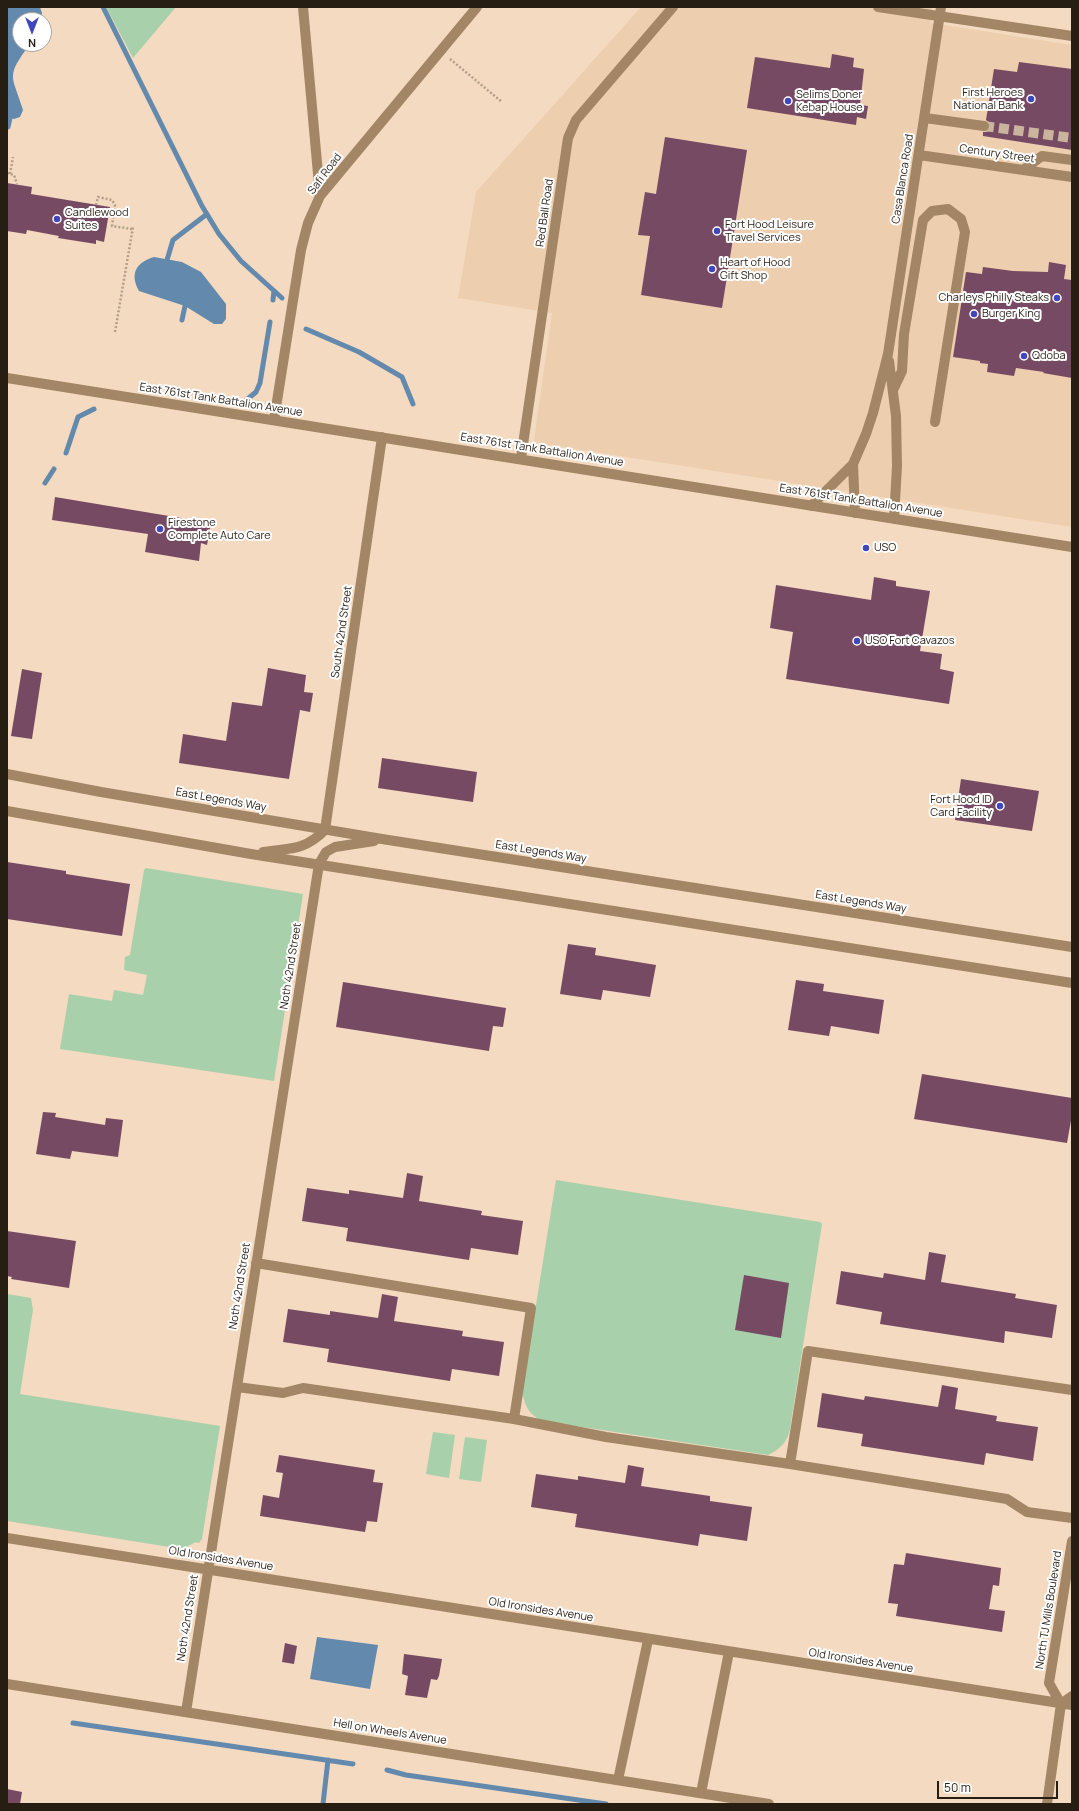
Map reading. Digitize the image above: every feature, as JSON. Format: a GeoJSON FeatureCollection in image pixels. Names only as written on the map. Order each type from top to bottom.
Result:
{"type":"FeatureCollection","features":[{"type":"Feature","properties":{"kind":"street"},"geometry":{"type":"LineString","coordinates":[[303,7],[320,196]]}},
{"type":"Feature","properties":{"kind":"street","name":"Safi Road"},"geometry":{"type":"LineString","coordinates":[[274,420],[301,250],[308,223],[320,196],[478,7]]}},
{"type":"Feature","properties":{"kind":"street","name":"Red Ball Road"},"geometry":{"type":"LineString","coordinates":[[521,458],[568,138],[576,120],[673,7]]}},
{"type":"Feature","properties":{"kind":"street"},"geometry":{"type":"LineString","coordinates":[[878,7],[940,11],[1072,36]]}},
{"type":"Feature","properties":{"kind":"street","name":"Casa Blanca Road"},"geometry":{"type":"LineString","coordinates":[[811,506],[853,464],[873,413],[888,354],[925,118],[940,11]]}},
{"type":"Feature","properties":{"kind":"street"},"geometry":{"type":"LineString","coordinates":[[925,118],[984,126]]}},
{"type":"Feature","properties":{"kind":"street","name":"Century Street"},"geometry":{"type":"LineString","coordinates":[[919,155],[1072,177]]}},
{"type":"Feature","properties":{"kind":"street"},"geometry":{"type":"LineString","coordinates":[[1023,170],[1042,156],[1072,160]]}},
{"type":"Feature","properties":{"kind":"street"},"geometry":{"type":"LineString","coordinates":[[893,390],[902,371],[904,334],[923,220],[932,211],[948,209],[961,218],[965,232],[935,422]]}},
{"type":"Feature","properties":{"kind":"street","name":"Casa Blanca Road"},"geometry":{"type":"LineString","coordinates":[[888,354],[896,416],[897,466],[894,519]]}},
{"type":"Feature","properties":{"kind":"street","name":"East 761st Tank Battalion Avenue"},"geometry":{"type":"LineString","coordinates":[[7,378],[521,458],[1072,547]]}},
{"type":"Feature","properties":{"kind":"street","name":"South 42nd Street"},"geometry":{"type":"LineString","coordinates":[[325,830],[382,437]]}},
{"type":"Feature","properties":{"kind":"street","name":"Casa Blanca Road"},"geometry":{"type":"LineString","coordinates":[[853,464],[856,512]]}},
{"type":"Feature","properties":{"kind":"street","name":"East Legends Way"},"geometry":{"type":"LineString","coordinates":[[7,774],[101,792],[325,830],[1072,947]]}},
{"type":"Feature","properties":{"kind":"street"},"geometry":{"type":"LineString","coordinates":[[7,811],[251,854],[1072,983]]}},
{"type":"Feature","properties":{"kind":"street"},"geometry":{"type":"LineString","coordinates":[[251,854],[300,847],[314,841],[325,830]]}},
{"type":"Feature","properties":{"kind":"street"},"geometry":{"type":"LineString","coordinates":[[319,864],[326,852],[335,847],[382,839]]}},
{"type":"Feature","properties":{"kind":"street","name":"Noth 42nd Street"},"geometry":{"type":"LineString","coordinates":[[186,1712],[256,1262],[286,1083],[319,864]]}},
{"type":"Feature","properties":{"kind":"street"},"geometry":{"type":"LineString","coordinates":[[256,1262],[531,1308],[514,1419]]}},
{"type":"Feature","properties":{"kind":"street"},"geometry":{"type":"LineString","coordinates":[[790,1464],[808,1351],[1072,1390]]}},
{"type":"Feature","properties":{"kind":"street"},"geometry":{"type":"LineString","coordinates":[[237,1386],[283,1394],[303,1388],[514,1419],[606,1437],[790,1464],[1007,1500],[1027,1512],[1072,1518]]}},
{"type":"Feature","properties":{"kind":"street","name":"Old Ironsides Avenue"},"geometry":{"type":"LineString","coordinates":[[7,1538],[648,1640],[1072,1705]]}},
{"type":"Feature","properties":{"kind":"street","name":"North TJ Mills Boulevard"},"geometry":{"type":"LineString","coordinates":[[1061,1704],[1049,1683],[1072,1541]]}},
{"type":"Feature","properties":{"kind":"street"},"geometry":{"type":"LineString","coordinates":[[618,1780],[648,1640]]}},
{"type":"Feature","properties":{"kind":"street"},"geometry":{"type":"LineString","coordinates":[[701,1793],[729,1652]]}},
{"type":"Feature","properties":{"kind":"street","name":"Hell on Wheels Avenue"},"geometry":{"type":"LineString","coordinates":[[7,1684],[769,1804]]}},
{"type":"Feature","properties":{"kind":"street"},"geometry":{"type":"LineString","coordinates":[[1047,1804],[1061,1704],[1072,1696]]}},
{"type":"Feature","properties":{"kind":"path"},"geometry":{"type":"LineString","coordinates":[[441,51],[502,102]]}},
{"type":"Feature","properties":{"kind":"path"},"geometry":{"type":"LineString","coordinates":[[13,158],[8,173],[16,178],[17,184]]}},
{"type":"Feature","properties":{"kind":"path"},"geometry":{"type":"LineString","coordinates":[[96,205],[98,197],[112,200],[115,205],[112,226],[133,228],[115,332]]}},
{"type":"Feature","properties":{"kind":"shaded area"},"geometry":{"type":"Polygon","coordinates":[[[641,7],[932,7],[931,23],[1072,45],[1072,527],[537,443],[534,441],[552,313],[458,298],[476,192],[641,7]]]}},
{"type":"Feature","properties":{"kind":"green space"},"geometry":{"type":"Polygon","coordinates":[[[106,7],[176,7],[133,58],[106,7]]]}},
{"type":"Feature","properties":{"kind":"green space"},"geometry":{"type":"Polygon","coordinates":[[[146,868],[303,894],[274,1081],[60,1049],[69,994],[112,1001],[114,990],[143,995],[147,975],[124,970],[125,957],[130,955],[144,870],[146,868]]]}},
{"type":"Feature","properties":{"kind":"green space"},"geometry":{"type":"Polygon","coordinates":[[[556,1180],[820,1222],[822,1224],[790,1429],[785,1442],[779,1448],[768,1455],[542,1421],[531,1413],[526,1406],[522,1392],[556,1180]]]}},
{"type":"Feature","properties":{"kind":"green space"},"geometry":{"type":"Polygon","coordinates":[[[7,1294],[31,1298],[33,1310],[20,1394],[220,1426],[202,1539],[199,1543],[196,1542],[182,1549],[7,1521],[7,1294]]]}},
{"type":"Feature","properties":{"kind":"green space"},"geometry":{"type":"Polygon","coordinates":[[[433,1432],[455,1435],[449,1478],[426,1474],[433,1432]]]}},
{"type":"Feature","properties":{"kind":"green space"},"geometry":{"type":"Polygon","coordinates":[[[465,1437],[487,1440],[481,1482],[459,1479],[465,1437]]]}},
{"type":"Feature","properties":{"kind":"water"},"geometry":{"type":"Polygon","coordinates":[[[7,7],[40,7],[42,12],[12,12],[12,52],[24,52],[14,70],[13,76],[23,110],[20,117],[14,119],[7,117],[7,7]]]}},
{"type":"Feature","properties":{"kind":"water"},"geometry":{"type":"Polygon","coordinates":[[[154,257],[182,262],[201,272],[226,304],[226,319],[222,324],[214,324],[185,306],[139,291],[135,279],[136,269],[143,262],[154,257]]]}},
{"type":"Feature","properties":{"kind":"water"},"geometry":{"type":"Polygon","coordinates":[[[317,1637],[378,1645],[370,1689],[310,1679],[317,1637]]]}},
{"type":"Feature","properties":{"kind":"building"},"geometry":{"type":"Polygon","coordinates":[[[832,54],[854,58],[853,67],[864,69],[860,105],[868,106],[866,119],[857,117],[856,125],[747,108],[755,57],[830,68],[832,54]]]}},
{"type":"Feature","properties":{"kind":"building","name":"First Heroes National Bank"},"geometry":{"type":"Polygon","coordinates":[[[1019,62],[1072,69],[1072,150],[983,136],[983,132],[987,132],[990,127],[990,123],[986,120],[994,69],[1017,72],[1019,62]]]}},
{"type":"Feature","properties":{"kind":"building"},"geometry":{"type":"Polygon","coordinates":[[[665,137],[747,150],[722,308],[641,295],[650,236],[638,235],[645,192],[656,194],[665,137]]]}},
{"type":"Feature","properties":{"kind":"building","name":"Candlewood Suites"},"geometry":{"type":"Polygon","coordinates":[[[7,183],[32,187],[31,194],[110,207],[104,242],[96,240],[96,244],[58,238],[59,236],[27,230],[26,234],[7,231],[7,183]]]}},
{"type":"Feature","properties":{"kind":"building"},"geometry":{"type":"Polygon","coordinates":[[[1049,262],[1066,265],[1064,279],[1072,280],[1072,378],[1016,368],[1014,376],[987,372],[988,364],[980,363],[980,361],[953,357],[966,272],[982,274],[983,267],[1013,271],[1048,272],[1049,262]]]}},
{"type":"Feature","properties":{"kind":"building","name":"Firestone Complete Auto Care"},"geometry":{"type":"Polygon","coordinates":[[[55,497],[211,523],[207,545],[201,543],[199,561],[145,552],[148,534],[52,520],[55,497]]]}},
{"type":"Feature","properties":{"kind":"building","name":"USO Fort Cavazos"},"geometry":{"type":"Polygon","coordinates":[[[874,577],[896,581],[896,586],[930,591],[920,651],[942,654],[940,669],[954,672],[949,704],[786,679],[793,632],[770,628],[776,585],[871,600],[874,577]]]}},
{"type":"Feature","properties":{"kind":"building"},"geometry":{"type":"Polygon","coordinates":[[[268,668],[306,675],[304,692],[313,693],[310,712],[300,710],[289,779],[179,763],[183,734],[226,741],[232,702],[262,706],[268,668]]]}},
{"type":"Feature","properties":{"kind":"building"},"geometry":{"type":"Polygon","coordinates":[[[22,669],[42,673],[32,739],[11,736],[22,669]]]}},
{"type":"Feature","properties":{"kind":"building"},"geometry":{"type":"Polygon","coordinates":[[[382,758],[477,772],[473,802],[378,788],[382,758]]]}},
{"type":"Feature","properties":{"kind":"building","name":"Fort Hood ID Card Facility"},"geometry":{"type":"Polygon","coordinates":[[[961,779],[1039,791],[1032,831],[955,820],[961,779]]]}},
{"type":"Feature","properties":{"kind":"building"},"geometry":{"type":"Polygon","coordinates":[[[7,862],[66,871],[66,874],[130,884],[122,936],[7,919],[7,862]]]}},
{"type":"Feature","properties":{"kind":"building"},"geometry":{"type":"Polygon","coordinates":[[[568,944],[596,948],[595,955],[656,965],[650,997],[603,990],[601,1000],[560,994],[568,944]]]}},
{"type":"Feature","properties":{"kind":"building"},"geometry":{"type":"Polygon","coordinates":[[[796,980],[824,984],[823,991],[884,1000],[879,1034],[831,1026],[829,1036],[788,1030],[796,980]]]}},
{"type":"Feature","properties":{"kind":"building"},"geometry":{"type":"Polygon","coordinates":[[[343,982],[506,1008],[503,1027],[493,1026],[489,1051],[336,1027],[343,982]]]}},
{"type":"Feature","properties":{"kind":"building"},"geometry":{"type":"Polygon","coordinates":[[[922,1074],[1072,1098],[1072,1115],[1067,1143],[914,1119],[922,1074]]]}},
{"type":"Feature","properties":{"kind":"building"},"geometry":{"type":"Polygon","coordinates":[[[43,1112],[56,1113],[55,1117],[105,1125],[106,1118],[123,1120],[118,1157],[72,1151],[70,1159],[36,1154],[43,1112]]]}},
{"type":"Feature","properties":{"kind":"building"},"geometry":{"type":"Polygon","coordinates":[[[407,1173],[423,1176],[419,1201],[482,1211],[481,1215],[523,1221],[518,1255],[471,1248],[469,1260],[346,1241],[348,1228],[302,1221],[307,1188],[349,1194],[349,1190],[403,1198],[407,1173]]]}},
{"type":"Feature","properties":{"kind":"building"},"geometry":{"type":"Polygon","coordinates":[[[7,1231],[76,1241],[69,1288],[11,1279],[12,1277],[7,1276],[7,1231]]]}},
{"type":"Feature","properties":{"kind":"building"},"geometry":{"type":"Polygon","coordinates":[[[929,1252],[946,1255],[941,1282],[1016,1294],[1015,1298],[1057,1305],[1052,1338],[1005,1331],[1004,1343],[880,1324],[882,1312],[836,1304],[841,1271],[883,1278],[884,1273],[925,1280],[929,1252]]]}},
{"type":"Feature","properties":{"kind":"building"},"geometry":{"type":"Polygon","coordinates":[[[744,1275],[789,1283],[781,1338],[735,1330],[744,1275]]]}},
{"type":"Feature","properties":{"kind":"building"},"geometry":{"type":"Polygon","coordinates":[[[382,1294],[398,1297],[394,1321],[463,1331],[462,1336],[504,1342],[499,1376],[452,1369],[450,1381],[327,1362],[329,1349],[283,1342],[288,1309],[330,1315],[330,1311],[378,1318],[382,1294]]]}},
{"type":"Feature","properties":{"kind":"building"},"geometry":{"type":"Polygon","coordinates":[[[942,1385],[958,1388],[955,1409],[997,1416],[996,1421],[1038,1427],[1033,1461],[986,1453],[984,1465],[861,1446],[863,1434],[817,1427],[822,1393],[864,1400],[865,1396],[938,1407],[942,1385]]]}},
{"type":"Feature","properties":{"kind":"building"},"geometry":{"type":"Polygon","coordinates":[[[279,1455],[375,1470],[373,1482],[383,1483],[377,1522],[367,1521],[365,1532],[260,1516],[263,1495],[279,1498],[283,1473],[276,1472],[279,1455]]]}},
{"type":"Feature","properties":{"kind":"building"},"geometry":{"type":"Polygon","coordinates":[[[628,1465],[644,1468],[641,1486],[710,1496],[710,1501],[752,1507],[747,1541],[700,1534],[698,1546],[575,1527],[577,1514],[531,1507],[536,1474],[578,1480],[578,1476],[625,1483],[628,1465]]]}},
{"type":"Feature","properties":{"kind":"building"},"geometry":{"type":"Polygon","coordinates":[[[906,1553],[1001,1568],[999,1586],[993,1585],[989,1609],[1005,1611],[1002,1632],[896,1616],[898,1604],[888,1603],[894,1564],[904,1565],[906,1553]]]}},
{"type":"Feature","properties":{"kind":"building"},"geometry":{"type":"Polygon","coordinates":[[[285,1643],[297,1646],[294,1664],[282,1662],[285,1643]]]}},
{"type":"Feature","properties":{"kind":"building"},"geometry":{"type":"Polygon","coordinates":[[[404,1654],[442,1659],[439,1676],[437,1680],[431,1679],[427,1698],[405,1695],[408,1676],[402,1674],[404,1654]]]}},
{"type":"Feature","properties":{"kind":"building"},"geometry":{"type":"Polygon","coordinates":[[[7,1789],[22,1792],[20,1804],[7,1804],[7,1789]]]}},
{"type":"Feature","properties":{"kind":"waterway"},"geometry":{"type":"LineString","coordinates":[[103,7],[202,206],[219,234],[241,261],[282,298]]}},
{"type":"Feature","properties":{"kind":"waterway"},"geometry":{"type":"LineString","coordinates":[[8,127],[10,118]]}},
{"type":"Feature","properties":{"kind":"waterway"},"geometry":{"type":"LineString","coordinates":[[167,260],[173,240],[207,214]]}},
{"type":"Feature","properties":{"kind":"waterway"},"geometry":{"type":"LineString","coordinates":[[273,300],[274,291]]}},
{"type":"Feature","properties":{"kind":"waterway"},"geometry":{"type":"LineString","coordinates":[[182,320],[185,306]]}},
{"type":"Feature","properties":{"kind":"waterway"},"geometry":{"type":"LineString","coordinates":[[244,402],[256,392],[260,383],[270,322]]}},
{"type":"Feature","properties":{"kind":"waterway"},"geometry":{"type":"LineString","coordinates":[[306,329],[359,352],[402,377],[413,404]]}},
{"type":"Feature","properties":{"kind":"waterway"},"geometry":{"type":"LineString","coordinates":[[66,453],[78,417],[94,409]]}},
{"type":"Feature","properties":{"kind":"waterway"},"geometry":{"type":"LineString","coordinates":[[45,483],[54,469]]}},
{"type":"Feature","properties":{"kind":"waterway"},"geometry":{"type":"LineString","coordinates":[[73,1723],[353,1764]]}},
{"type":"Feature","properties":{"kind":"waterway"},"geometry":{"type":"LineString","coordinates":[[323,1804],[328,1760]]}},
{"type":"Feature","properties":{"kind":"waterway"},"geometry":{"type":"LineString","coordinates":[[387,1770],[406,1775],[606,1804]]}},
{"type":"Feature","properties":{"kind":"tunnel"},"geometry":{"type":"LineString","coordinates":[[984,126],[1072,138]]}},
{"type":"Feature","properties":{"kind":"place","name":"First Heroes National Bank"},"geometry":{"type":"Point","coordinates":[1031,99]}},
{"type":"Feature","properties":{"kind":"place","name":"Selims Doner Kebap House"},"geometry":{"type":"Point","coordinates":[788,101]}},
{"type":"Feature","properties":{"kind":"place","name":"Candlewood Suites"},"geometry":{"type":"Point","coordinates":[57,219]}},
{"type":"Feature","properties":{"kind":"place","name":"Fort Hood Leisure Travel Services"},"geometry":{"type":"Point","coordinates":[717,231]}},
{"type":"Feature","properties":{"kind":"place","name":"Heart of Hood Gift Shop"},"geometry":{"type":"Point","coordinates":[712,269]}},
{"type":"Feature","properties":{"kind":"place","name":"Charleys Philly Steaks"},"geometry":{"type":"Point","coordinates":[1057,298]}},
{"type":"Feature","properties":{"kind":"place","name":"Burger King"},"geometry":{"type":"Point","coordinates":[974,314]}},
{"type":"Feature","properties":{"kind":"place","name":"Qdoba"},"geometry":{"type":"Point","coordinates":[1024,356]}},
{"type":"Feature","properties":{"kind":"place","name":"Firestone Complete Auto Care"},"geometry":{"type":"Point","coordinates":[160,529]}},
{"type":"Feature","properties":{"kind":"place","name":"USO"},"geometry":{"type":"Point","coordinates":[866,548]}},
{"type":"Feature","properties":{"kind":"place","name":"USO Fort Cavazos"},"geometry":{"type":"Point","coordinates":[857,641]}},
{"type":"Feature","properties":{"kind":"place","name":"Fort Hood ID Card Facility"},"geometry":{"type":"Point","coordinates":[1000,806]}}]}
